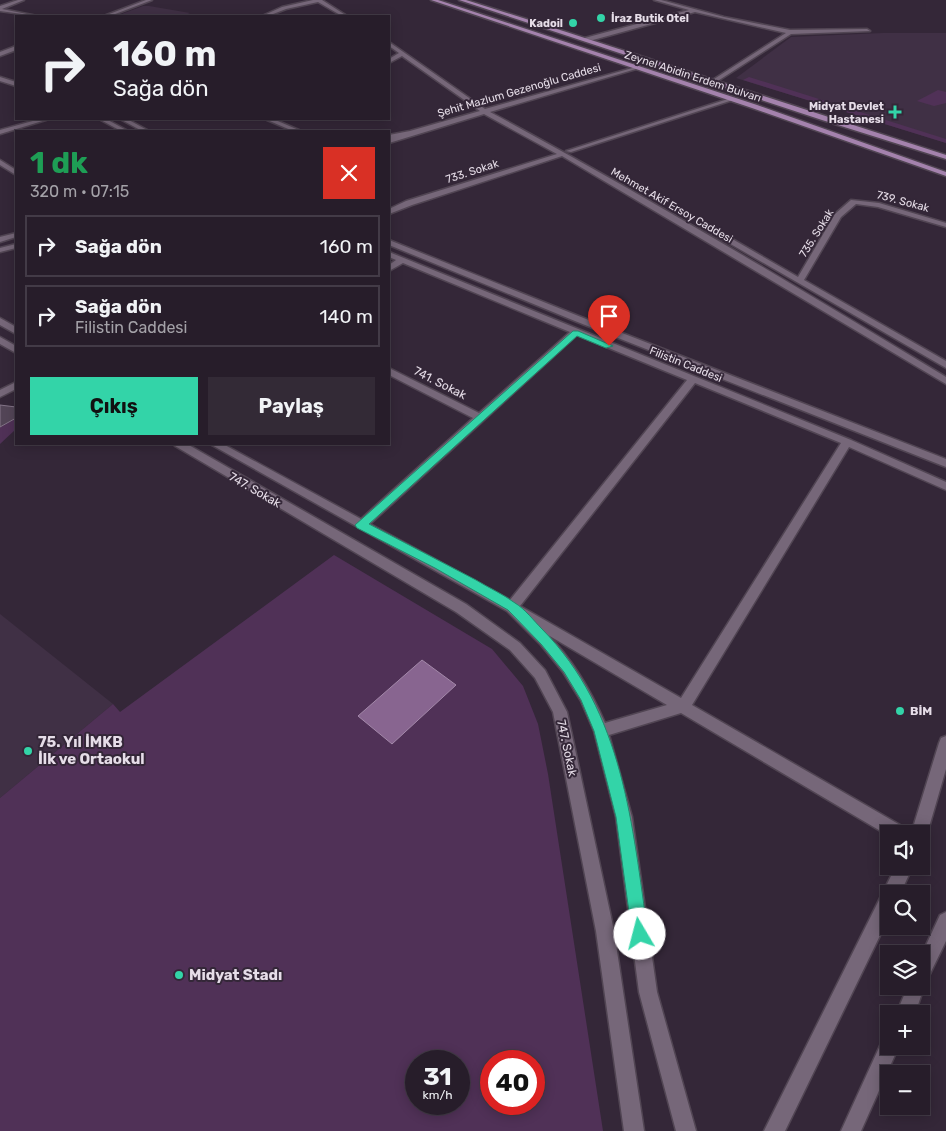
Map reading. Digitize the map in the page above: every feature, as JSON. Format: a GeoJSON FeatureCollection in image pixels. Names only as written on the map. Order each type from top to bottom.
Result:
{"type":"FeatureCollection","features":[{"type":"Feature","properties":{"kind":"main road","name":"Zeynel Abidin Erdem Bulvarı"},"geometry":{"type":"LineString","coordinates":[[433,0],[634,68],[734,99],[946,174]]}},
{"type":"Feature","properties":{"kind":"main road","name":"Zeynel Abidin Erdem Bulvarı"},"geometry":{"type":"LineString","coordinates":[[461,0],[865,133],[946,157]]}},
{"type":"Feature","properties":{"kind":"street"},"geometry":{"type":"LineString","coordinates":[[0,4],[10,0]]}},
{"type":"Feature","properties":{"kind":"street"},"geometry":{"type":"LineString","coordinates":[[0,9],[22,0]]}},
{"type":"Feature","properties":{"kind":"street"},"geometry":{"type":"LineString","coordinates":[[109,15],[150,0]]}},
{"type":"Feature","properties":{"kind":"street"},"geometry":{"type":"LineString","coordinates":[[266,15],[284,8],[319,0],[343,15]]}},
{"type":"Feature","properties":{"kind":"street"},"geometry":{"type":"LineString","coordinates":[[656,0],[790,32],[867,31]]}},
{"type":"Feature","properties":{"kind":"street"},"geometry":{"type":"LineString","coordinates":[[0,9],[30,15]]}},
{"type":"Feature","properties":{"kind":"street"},"geometry":{"type":"LineString","coordinates":[[584,39],[696,11]]}},
{"type":"Feature","properties":{"kind":"street"},"geometry":{"type":"LineString","coordinates":[[713,82],[790,32]]}},
{"type":"Feature","properties":{"kind":"street"},"geometry":{"type":"LineString","coordinates":[[0,45],[15,48]]}},
{"type":"Feature","properties":{"kind":"street","name":"Mehmet Akif Ersoy Caddesi"},"geometry":{"type":"LineString","coordinates":[[390,45],[484,112],[566,152],[946,381]]}},
{"type":"Feature","properties":{"kind":"street"},"geometry":{"type":"LineString","coordinates":[[0,54],[15,48]]}},
{"type":"Feature","properties":{"kind":"street"},"geometry":{"type":"LineString","coordinates":[[390,60],[403,53]]}},
{"type":"Feature","properties":{"kind":"street","name":"Şehit Mazlum Gezenoğlu Caddesi"},"geometry":{"type":"LineString","coordinates":[[390,139],[634,68]]}},
{"type":"Feature","properties":{"kind":"street"},"geometry":{"type":"LineString","coordinates":[[0,72],[8,74]]}},
{"type":"Feature","properties":{"kind":"street"},"geometry":{"type":"LineString","coordinates":[[0,79],[15,84]]}},
{"type":"Feature","properties":{"kind":"street","name":"733. Sokak"},"geometry":{"type":"LineString","coordinates":[[390,212],[409,203],[734,99]]}},
{"type":"Feature","properties":{"kind":"street"},"geometry":{"type":"LineString","coordinates":[[494,110],[566,152],[800,280],[946,365]]}},
{"type":"Feature","properties":{"kind":"street"},"geometry":{"type":"LineString","coordinates":[[0,132],[42,120]]}},
{"type":"Feature","properties":{"kind":"street"},"geometry":{"type":"LineString","coordinates":[[104,120],[123,130]]}},
{"type":"Feature","properties":{"kind":"street"},"geometry":{"type":"LineString","coordinates":[[128,120],[144,130]]}},
{"type":"Feature","properties":{"kind":"street"},"geometry":{"type":"LineString","coordinates":[[281,121],[296,130]]}},
{"type":"Feature","properties":{"kind":"street"},"geometry":{"type":"LineString","coordinates":[[0,162],[15,172]]}},
{"type":"Feature","properties":{"kind":"street","name":"735. Sokak"},"geometry":{"type":"LineString","coordinates":[[800,280],[838,216],[854,202]]}},
{"type":"Feature","properties":{"kind":"street","name":"739. Sokak"},"geometry":{"type":"LineString","coordinates":[[854,202],[879,205],[946,225]]}},
{"type":"Feature","properties":{"kind":"street"},"geometry":{"type":"LineString","coordinates":[[0,240],[15,236]]}},
{"type":"Feature","properties":{"kind":"street","name":"Filistin Caddesi"},"geometry":{"type":"LineString","coordinates":[[390,242],[578,319],[946,463]]}},
{"type":"Feature","properties":{"kind":"street"},"geometry":{"type":"LineString","coordinates":[[0,250],[15,246]]}},
{"type":"Feature","properties":{"kind":"street","name":"Filistin Caddesi"},"geometry":{"type":"LineString","coordinates":[[390,254],[847,442],[946,486]]}},
{"type":"Feature","properties":{"kind":"street"},"geometry":{"type":"LineString","coordinates":[[390,268],[402,260]]}},
{"type":"Feature","properties":{"kind":"street"},"geometry":{"type":"LineString","coordinates":[[0,321],[15,330]]}},
{"type":"Feature","properties":{"kind":"street"},"geometry":{"type":"LineString","coordinates":[[361,525],[576,332]]}},
{"type":"Feature","properties":{"kind":"street"},"geometry":{"type":"LineString","coordinates":[[0,340],[15,349]]}},
{"type":"Feature","properties":{"kind":"street","name":"741. Sokak"},"geometry":{"type":"LineString","coordinates":[[390,372],[480,417]]}},
{"type":"Feature","properties":{"kind":"street"},"geometry":{"type":"LineString","coordinates":[[512,607],[692,380]]}},
{"type":"Feature","properties":{"kind":"street"},"geometry":{"type":"LineString","coordinates":[[0,394],[15,386]]}},
{"type":"Feature","properties":{"kind":"street"},"geometry":{"type":"LineString","coordinates":[[601,731],[684,706],[847,442]]}},
{"type":"Feature","properties":{"kind":"street","name":"747. Sokak"},"geometry":{"type":"LineString","coordinates":[[181,445],[461,608],[501,636],[531,662],[548,688],[560,712],[605,931],[634,1131]]}},
{"type":"Feature","properties":{"kind":"street"},"geometry":{"type":"LineString","coordinates":[[217,445],[361,525],[439,565],[886,825]]}},
{"type":"Feature","properties":{"kind":"street"},"geometry":{"type":"LineString","coordinates":[[512,607],[546,641],[568,668],[586,698],[601,731],[624,817],[648,992],[686,1131]]}},
{"type":"Feature","properties":{"kind":"street"},"geometry":{"type":"LineString","coordinates":[[922,825],[946,743]]}},
{"type":"Feature","properties":{"kind":"street"},"geometry":{"type":"LineString","coordinates":[[774,1131],[880,916]]}},
{"type":"Feature","properties":{"kind":"street"},"geometry":{"type":"LineString","coordinates":[[930,957],[946,922]]}},
{"type":"Feature","properties":{"kind":"street"},"geometry":{"type":"LineString","coordinates":[[851,1131],[886,1055]]}},
{"type":"Feature","properties":{"kind":"shaded area"},"geometry":{"type":"Polygon","coordinates":[[[143,6],[190,13],[185,15],[119,15],[143,6]]]}},
{"type":"Feature","properties":{"kind":"shaded area","name":"Midyat Devlet Hastanesi"},"geometry":{"type":"Polygon","coordinates":[[[883,33],[946,33],[946,143],[736,78],[791,37],[883,33]]]}},
{"type":"Feature","properties":{"kind":"shaded area"},"geometry":{"type":"Polygon","coordinates":[[[749,77],[946,139],[946,143],[743,80],[749,77]]]}},
{"type":"Feature","properties":{"kind":"shaded area"},"geometry":{"type":"Polygon","coordinates":[[[938,90],[946,92],[946,103],[934,106],[917,101],[938,90]]]}},
{"type":"Feature","properties":{"kind":"shaded area"},"geometry":{"type":"Polygon","coordinates":[[[15,419],[15,430],[0,444],[0,427],[15,419]]]}},
{"type":"Feature","properties":{"kind":"shaded area"},"geometry":{"type":"Polygon","coordinates":[[[334,555],[492,649],[523,686],[538,724],[548,774],[603,1131],[0,1131],[0,798],[113,704],[120,712],[334,555]]]}},
{"type":"Feature","properties":{"kind":"shaded area","name":"75. Yıl İMKB İlk ve Ortaokul"},"geometry":{"type":"Polygon","coordinates":[[[0,614],[113,704],[0,798],[0,614]]]}},
{"type":"Feature","properties":{"kind":"shaded area"},"geometry":{"type":"Polygon","coordinates":[[[422,660],[456,685],[392,744],[358,716],[422,660]]]}},
{"type":"Feature","properties":{"kind":"building"},"geometry":{"type":"Polygon","coordinates":[[[0,405],[15,407],[15,419],[0,427],[0,405]]]}},
{"type":"Feature","properties":{"kind":"place","name":"İraz Butik Otel"},"geometry":{"type":"Point","coordinates":[601,18]}},
{"type":"Feature","properties":{"kind":"place","name":"Kadoil"},"geometry":{"type":"Point","coordinates":[573,23]}},
{"type":"Feature","properties":{"kind":"place","name":"Midyat Devlet Hastanesi"},"geometry":{"type":"Point","coordinates":[895,112]}},
{"type":"Feature","properties":{"kind":"place","name":"BİM"},"geometry":{"type":"Point","coordinates":[900,711]}},
{"type":"Feature","properties":{"kind":"place","name":"75. Yıl İMKB İlk ve Ortaokul"},"geometry":{"type":"Point","coordinates":[28,751]}},
{"type":"Feature","properties":{"kind":"place","name":"Midyat Stadı"},"geometry":{"type":"Point","coordinates":[179,975]}},
{"type":"Feature","properties":{"kind":"route"},"geometry":{"type":"LineString","coordinates":[[609,346],[576,332],[361,525],[439,565],[512,607],[546,641],[568,668],[586,698],[601,731],[624,817],[640,934]]}}]}
